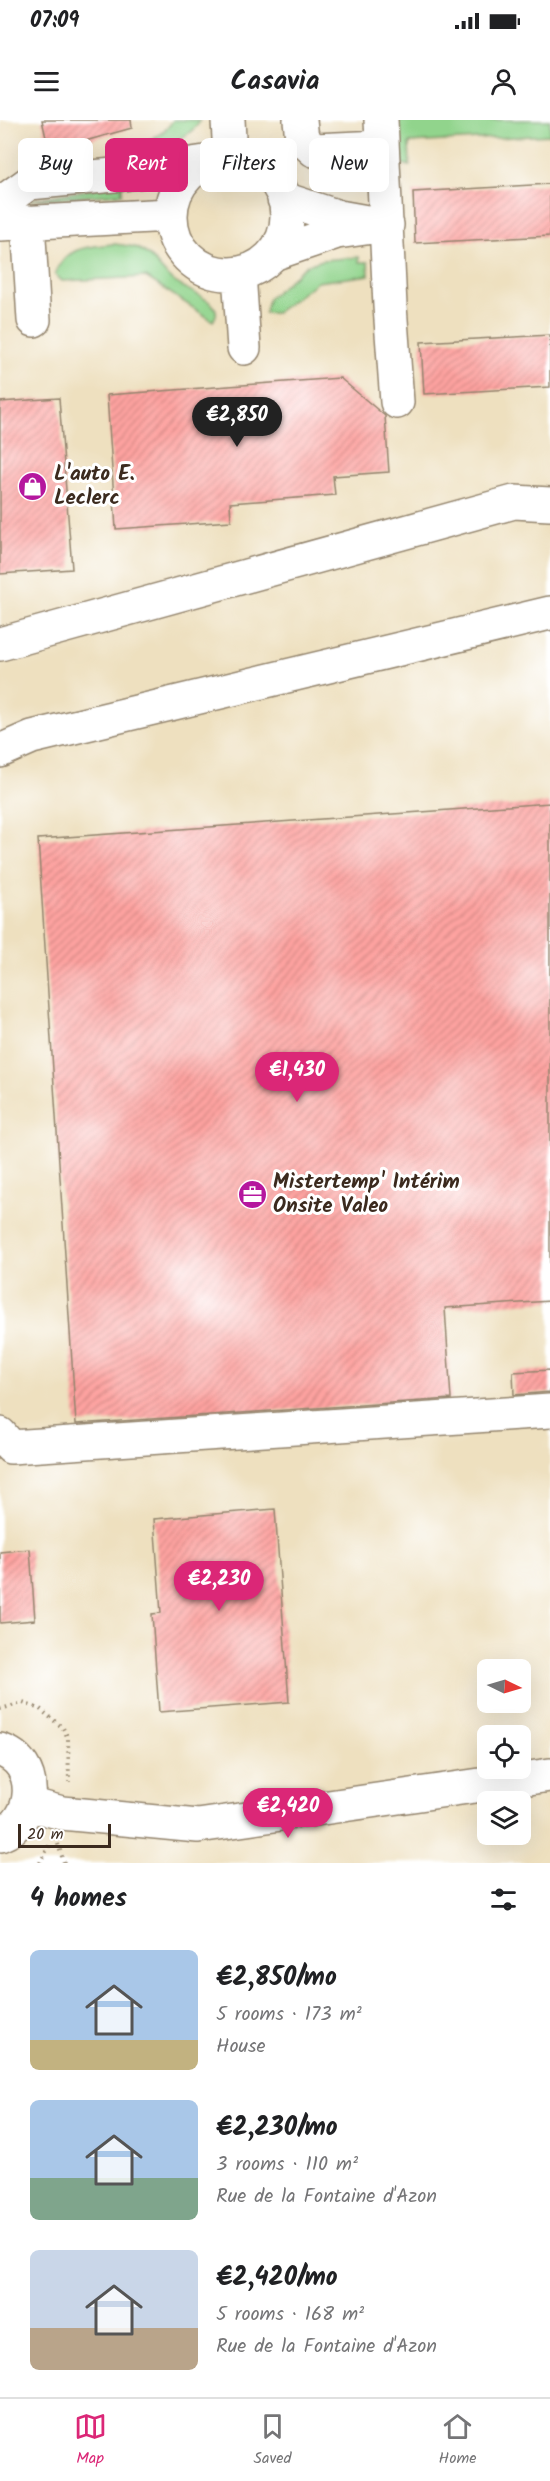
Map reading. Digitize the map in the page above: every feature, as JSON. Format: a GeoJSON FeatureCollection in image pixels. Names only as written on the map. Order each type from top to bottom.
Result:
{"type":"FeatureCollection","features":[{"type":"Feature","properties":{"kind":"street"},"geometry":{"type":"LineString","coordinates":[[224,138],[228,120]]}},
{"type":"Feature","properties":{"kind":"street"},"geometry":{"type":"LineString","coordinates":[[300,120],[302,139],[314,150],[381,133],[397,402]]}},
{"type":"Feature","properties":{"kind":"street"},"geometry":{"type":"LineString","coordinates":[[0,204],[28,183],[124,174],[200,162]]}},
{"type":"Feature","properties":{"kind":"street"},"geometry":{"type":"LineString","coordinates":[[200,167],[192,170],[181,182],[173,197],[170,215],[172,232],[179,247],[191,260],[213,272],[239,273],[258,267],[273,254],[283,236],[287,217],[281,192]]}},
{"type":"Feature","properties":{"kind":"street"},"geometry":{"type":"LineString","coordinates":[[284,199],[339,217],[387,225]]}},
{"type":"Feature","properties":{"kind":"street"},"geometry":{"type":"LineString","coordinates":[[34,320],[14,223],[170,215]]}},
{"type":"Feature","properties":{"kind":"street"},"geometry":{"type":"LineString","coordinates":[[273,254],[338,232],[387,225]]}},
{"type":"Feature","properties":{"kind":"street"},"geometry":{"type":"LineString","coordinates":[[239,273],[244,348]]}},
{"type":"Feature","properties":{"kind":"street"},"geometry":{"type":"LineString","coordinates":[[0,644],[514,502],[550,504]]}},
{"type":"Feature","properties":{"kind":"street"},"geometry":{"type":"LineString","coordinates":[[0,751],[32,737],[550,613]]}},
{"type":"Feature","properties":{"kind":"street"},"geometry":{"type":"LineString","coordinates":[[0,1434],[10,1447],[550,1411]]}},
{"type":"Feature","properties":{"kind":"street"},"geometry":{"type":"LineString","coordinates":[[0,1750],[17,1760],[26,1773],[30,1788],[29,1804],[23,1817],[14,1827],[0,1835]]}},
{"type":"Feature","properties":{"kind":"street"},"geometry":{"type":"LineString","coordinates":[[29,1804],[62,1813],[198,1826],[550,1775]]}},
{"type":"Feature","properties":{"kind":"path"},"geometry":{"type":"LineString","coordinates":[[0,1709],[23,1703],[40,1709],[63,1728],[68,1738],[69,1789]]}},
{"type":"Feature","properties":{"kind":"path"},"geometry":{"type":"LineString","coordinates":[[40,1863],[55,1834],[64,1863]]}},
{"type":"Feature","properties":{"kind":"green space"},"geometry":{"type":"Polygon","coordinates":[[[173,120],[200,120],[181,138],[154,138],[173,120]]]}},
{"type":"Feature","properties":{"kind":"green space"},"geometry":{"type":"Polygon","coordinates":[[[396,120],[550,120],[550,135],[409,143],[410,166],[398,163],[396,120]]]}},
{"type":"Feature","properties":{"kind":"green space"},"geometry":{"type":"Polygon","coordinates":[[[105,187],[105,192],[122,192],[122,194],[30,200],[76,192],[93,192],[93,189],[105,187]]]}},
{"type":"Feature","properties":{"kind":"green space"},"geometry":{"type":"Polygon","coordinates":[[[114,244],[131,246],[142,251],[152,258],[172,280],[210,302],[216,311],[213,321],[146,277],[62,281],[55,274],[65,258],[72,253],[86,247],[114,244]]]}},
{"type":"Feature","properties":{"kind":"green space"},"geometry":{"type":"Polygon","coordinates":[[[359,257],[359,262],[368,262],[369,275],[317,282],[276,313],[265,313],[268,299],[307,265],[323,260],[359,257]]]}},
{"type":"Feature","properties":{"kind":"building"},"geometry":{"type":"Polygon","coordinates":[[[42,120],[131,120],[132,128],[93,139],[46,138],[42,120]]]}},
{"type":"Feature","properties":{"kind":"building"},"geometry":{"type":"Polygon","coordinates":[[[550,184],[550,236],[415,243],[413,192],[550,184]]]}},
{"type":"Feature","properties":{"kind":"building"},"geometry":{"type":"Polygon","coordinates":[[[550,335],[550,387],[424,394],[421,342],[550,335]]]}},
{"type":"Feature","properties":{"kind":"building"},"geometry":{"type":"Polygon","coordinates":[[[340,378],[385,416],[389,472],[333,476],[335,495],[230,503],[231,521],[116,529],[107,395],[340,378]]]}},
{"type":"Feature","properties":{"kind":"building","name":"L'auto E. Leclerc"},"geometry":{"type":"Polygon","coordinates":[[[59,398],[72,569],[0,574],[0,402],[59,398]]]}},
{"type":"Feature","properties":{"kind":"building"},"geometry":{"type":"Polygon","coordinates":[[[550,803],[550,1301],[445,1308],[451,1399],[76,1424],[38,839],[550,803]]]}},
{"type":"Feature","properties":{"kind":"building"},"geometry":{"type":"Polygon","coordinates":[[[550,1370],[550,1392],[514,1395],[513,1372],[550,1370]]]}},
{"type":"Feature","properties":{"kind":"building"},"geometry":{"type":"Polygon","coordinates":[[[275,1509],[289,1702],[159,1712],[152,1614],[161,1613],[154,1519],[275,1509]]]}},
{"type":"Feature","properties":{"kind":"building"},"geometry":{"type":"Polygon","coordinates":[[[30,1549],[35,1620],[0,1623],[0,1552],[30,1549]]]}},
{"type":"Feature","properties":{"kind":"place","name":"L'auto E. Leclerc"},"geometry":{"type":"Point","coordinates":[33,486]}},
{"type":"Feature","properties":{"kind":"place","name":"Mistertemp' Intérim Onsite Valeo"},"geometry":{"type":"Point","coordinates":[252,1194]}}]}
